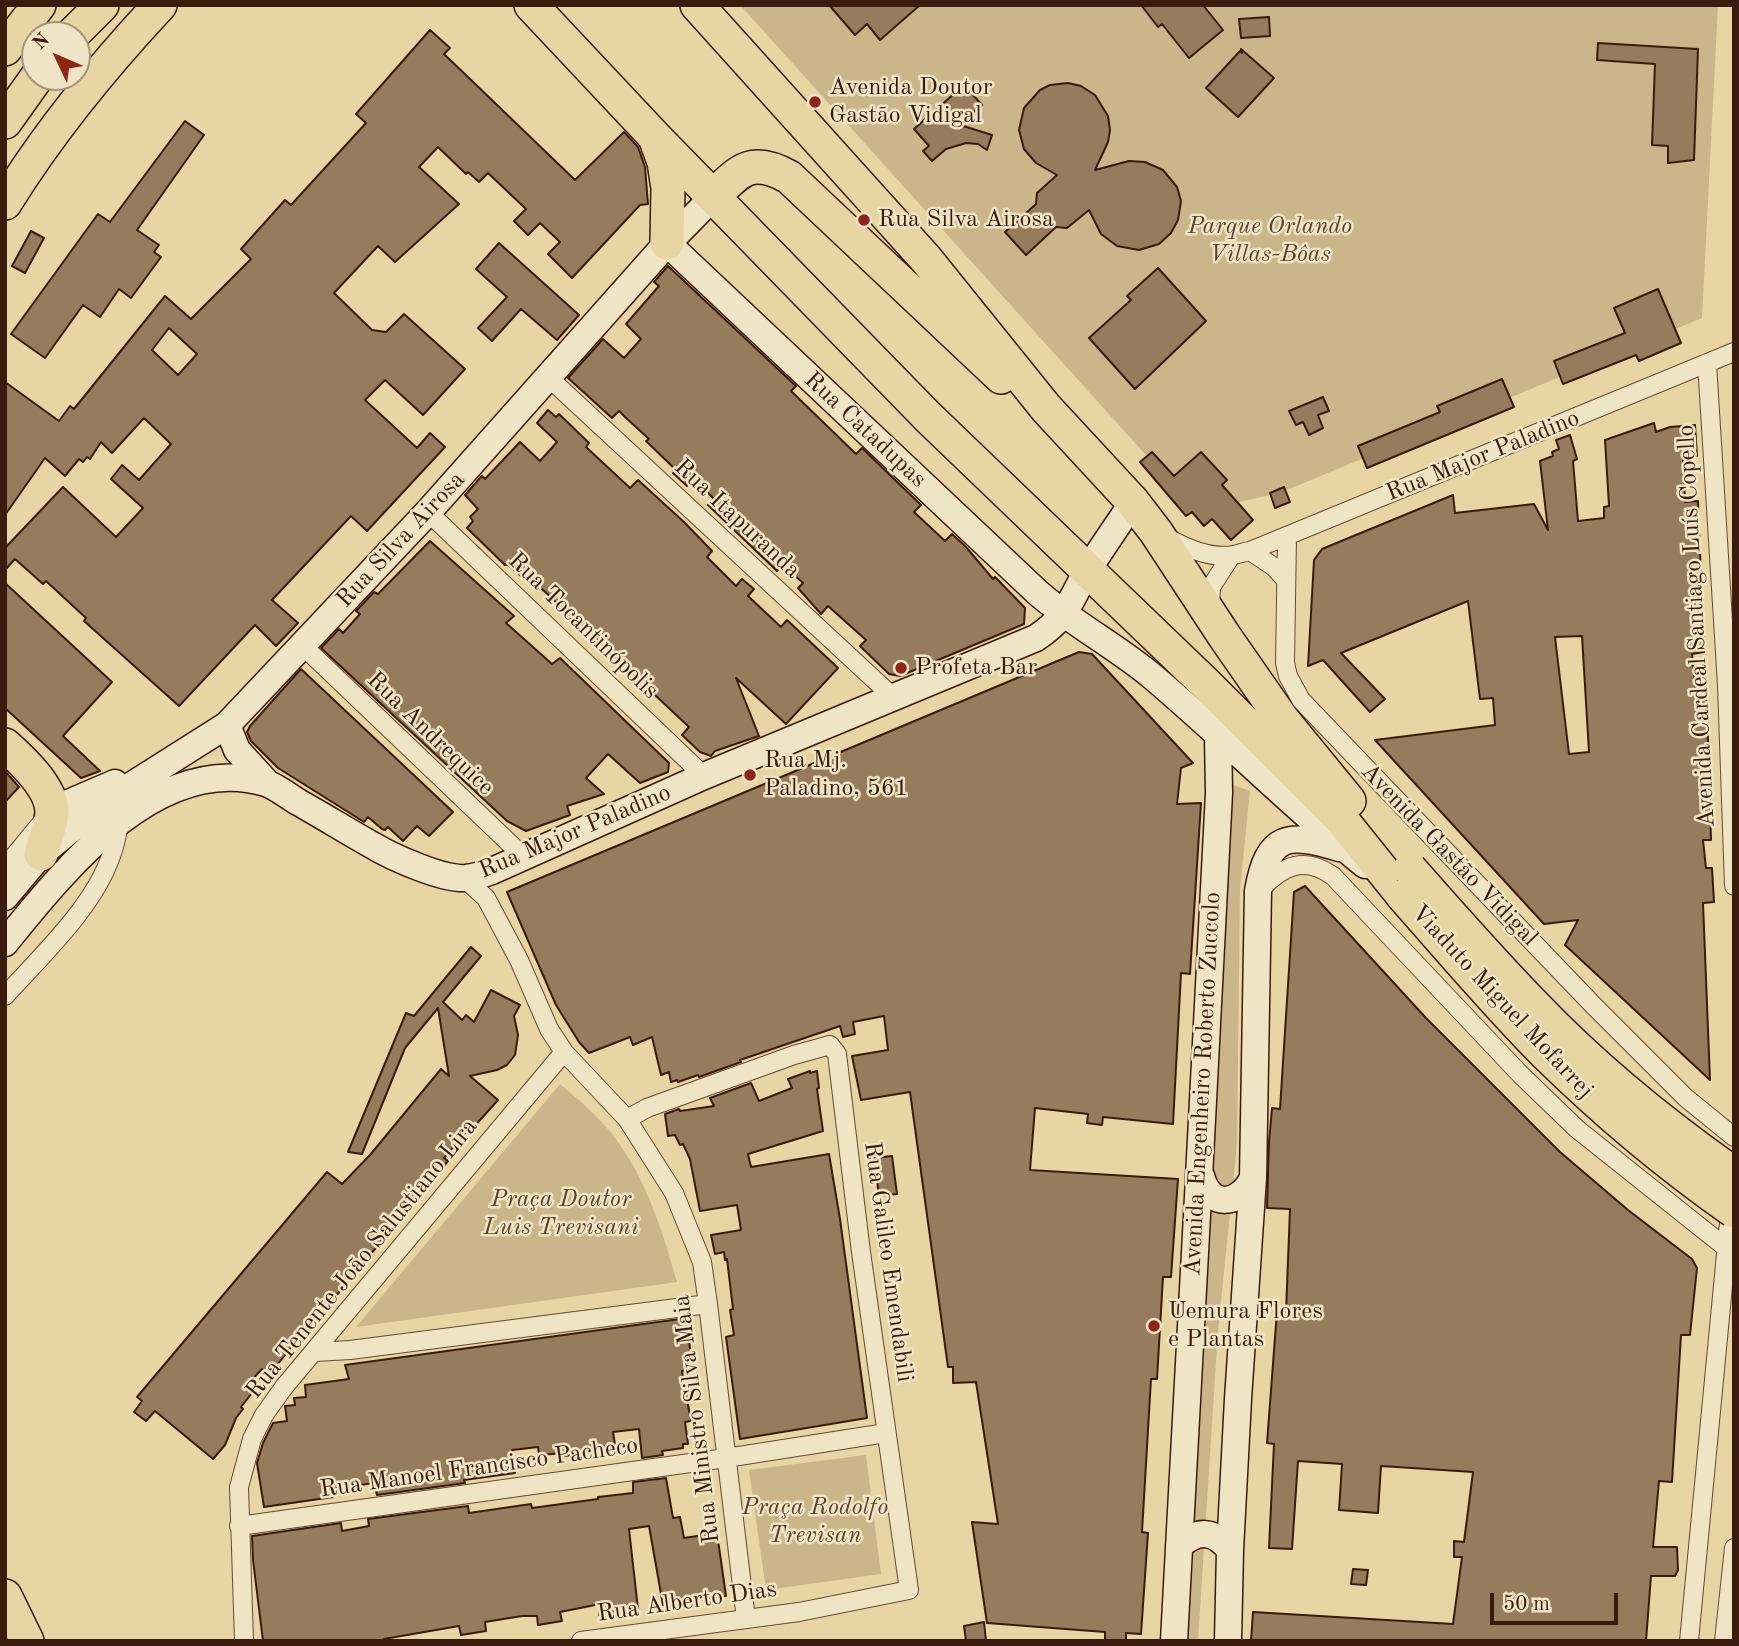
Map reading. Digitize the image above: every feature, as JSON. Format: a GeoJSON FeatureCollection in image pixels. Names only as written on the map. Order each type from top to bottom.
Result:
{"type":"FeatureCollection","features":[{"type":"Feature","properties":{"kind":"highway"},"geometry":{"type":"LineString","coordinates":[[5,49],[39,5]]}},
{"type":"Feature","properties":{"kind":"highway"},"geometry":{"type":"LineString","coordinates":[[86,21],[102,5]]}},
{"type":"Feature","properties":{"kind":"highway"},"geometry":{"type":"LineString","coordinates":[[91,54],[134,5]]}},
{"type":"Feature","properties":{"kind":"highway"},"geometry":{"type":"LineString","coordinates":[[5,203],[93,81],[160,5]]}},
{"type":"Feature","properties":{"kind":"highway"},"geometry":{"type":"LineString","coordinates":[[531,5],[656,138],[928,417],[1206,684],[1403,884]]}},
{"type":"Feature","properties":{"kind":"highway"},"geometry":{"type":"LineString","coordinates":[[697,5],[926,259],[1046,408]]}},
{"type":"Feature","properties":{"kind":"highway"},"geometry":{"type":"LineString","coordinates":[[5,122],[27,91]]}},
{"type":"Feature","properties":{"kind":"highway"},"geometry":{"type":"LineString","coordinates":[[5,166],[61,91]]}},
{"type":"Feature","properties":{"kind":"highway"},"geometry":{"type":"LineString","coordinates":[[656,138],[664,162],[668,188],[667,243]]}},
{"type":"Feature","properties":{"kind":"highway"},"geometry":{"type":"LineString","coordinates":[[714,196],[741,170],[748,167],[768,167],[789,177],[1013,387],[1046,408]]}},
{"type":"Feature","properties":{"kind":"highway","name":"Avenida Gastão Vidigal"},"geometry":{"type":"LineString","coordinates":[[1046,408],[1157,531],[1210,613],[1304,748],[1376,833],[1403,884]]}},
{"type":"Feature","properties":{"kind":"highway"},"geometry":{"type":"LineString","coordinates":[[5,745],[33,771],[52,810],[21,855]]}},
{"type":"Feature","properties":{"kind":"highway","name":"Viaduto Miguel Mofarrej"},"geometry":{"type":"LineString","coordinates":[[1403,884],[1604,1070],[1686,1140],[1734,1174]]}},
{"type":"Feature","properties":{"kind":"highway","name":"Viaduto Miguel Mofarrej"},"geometry":{"type":"LineString","coordinates":[[1403,884],[1554,1061],[1672,1166],[1734,1211]]}},
{"type":"Feature","properties":{"kind":"highway"},"geometry":{"type":"LineString","coordinates":[[5,1596],[27,1641]]}},
{"type":"Feature","properties":{"kind":"street","name":"Rua Silva Airosa"},"geometry":{"type":"LineString","coordinates":[[227,726],[428,512],[667,243],[714,196]]}},
{"type":"Feature","properties":{"kind":"street","name":"Rua Catadupas"},"geometry":{"type":"LineString","coordinates":[[667,243],[1064,615]]}},
{"type":"Feature","properties":{"kind":"street","name":"Rua Major Paladino"},"geometry":{"type":"LineString","coordinates":[[1157,531],[1186,548],[1231,556],[1250,551],[1734,352]]}},
{"type":"Feature","properties":{"kind":"street","name":"Avenida Cardeal Santiago Luís Copello"},"geometry":{"type":"LineString","coordinates":[[1707,363],[1727,685],[1734,886]]}},
{"type":"Feature","properties":{"kind":"street","name":"Rua Itapuranda"},"geometry":{"type":"LineString","coordinates":[[548,377],[893,697]]}},
{"type":"Feature","properties":{"kind":"street","name":"Rua Major Paladino"},"geometry":{"type":"LineString","coordinates":[[5,943],[79,858],[120,821],[165,793],[209,778],[231,778],[268,784],[380,850],[415,867],[464,878],[492,872],[704,776],[1017,648],[1048,631],[1064,615],[1087,572],[1133,502]]}},
{"type":"Feature","properties":{"kind":"street","name":"Rua Tocantinópolis"},"geometry":{"type":"LineString","coordinates":[[428,512],[704,776]]}},
{"type":"Feature","properties":{"kind":"street","name":"Avenida Gastão Vidigal"},"geometry":{"type":"LineString","coordinates":[[1287,537],[1285,663],[1288,676],[1301,700],[1499,908],[1686,1097],[1734,1137]]}},
{"type":"Feature","properties":{"kind":"street"},"geometry":{"type":"LineString","coordinates":[[1250,551],[1274,567],[1285,579]]}},
{"type":"Feature","properties":{"kind":"street"},"geometry":{"type":"LineString","coordinates":[[1210,613],[1211,587],[1231,556]]}},
{"type":"Feature","properties":{"kind":"street"},"geometry":{"type":"LineString","coordinates":[[1064,615],[1128,656],[1347,850],[1403,884]]}},
{"type":"Feature","properties":{"kind":"street","name":"Rua Andrequice"},"geometry":{"type":"LineString","coordinates":[[303,646],[524,857]]}},
{"type":"Feature","properties":{"kind":"street"},"geometry":{"type":"LineString","coordinates":[[5,897],[21,855],[227,726],[237,750],[268,784]]}},
{"type":"Feature","properties":{"kind":"street","name":"Avenida Engenheiro Roberto Zuccolo"},"geometry":{"type":"LineString","coordinates":[[1174,1641],[1219,807],[1218,736]]}},
{"type":"Feature","properties":{"kind":"street"},"geometry":{"type":"LineString","coordinates":[[52,810],[110,784],[144,777]]}},
{"type":"Feature","properties":{"kind":"street"},"geometry":{"type":"LineString","coordinates":[[5,996],[87,900],[112,854],[120,821]]}},
{"type":"Feature","properties":{"kind":"street","name":"Avenida Engenheiro Roberto Zuccolo"},"geometry":{"type":"LineString","coordinates":[[1228,1641],[1230,1550],[1253,1178],[1258,891],[1268,856],[1286,840],[1314,840],[1347,850]]}},
{"type":"Feature","properties":{"kind":"street"},"geometry":{"type":"LineString","coordinates":[[1258,891],[1273,876],[1294,866],[1316,867],[1334,876],[1520,1074],[1577,1129],[1730,1251]]}},
{"type":"Feature","properties":{"kind":"street"},"geometry":{"type":"LineString","coordinates":[[486,898],[492,872]]}},
{"type":"Feature","properties":{"kind":"street","name":"Rua Ministro Silva Maia"},"geometry":{"type":"LineString","coordinates":[[464,878],[486,898],[519,960],[549,1029],[564,1052],[626,1119],[674,1192],[702,1262],[746,1619]]}},
{"type":"Feature","properties":{"kind":"street","name":"Rua Galileo Emendabili"},"geometry":{"type":"LineString","coordinates":[[626,1119],[646,1108],[794,1055],[830,1045],[837,1054],[909,1590],[799,1612]]}},
{"type":"Feature","properties":{"kind":"street","name":"Rua Tenente João Salustiano Lira"},"geometry":{"type":"LineString","coordinates":[[244,1641],[239,1486],[252,1439],[264,1415],[284,1387],[564,1052]]}},
{"type":"Feature","properties":{"kind":"street"},"geometry":{"type":"LineString","coordinates":[[1642,1181],[1662,1174],[1681,1153],[1688,1137],[1686,1097]]}},
{"type":"Feature","properties":{"kind":"street"},"geometry":{"type":"LineString","coordinates":[[1201,1176],[1204,1188],[1213,1197],[1225,1200],[1237,1198],[1247,1190],[1253,1178]]}},
{"type":"Feature","properties":{"kind":"street"},"geometry":{"type":"LineString","coordinates":[[1689,1641],[1730,1251],[1734,1182]]}},
{"type":"Feature","properties":{"kind":"street"},"geometry":{"type":"LineString","coordinates":[[315,1352],[350,1350],[708,1304]]}},
{"type":"Feature","properties":{"kind":"street","name":"Rua Manoel Francisco Pacheco"},"geometry":{"type":"LineString","coordinates":[[239,1526],[886,1433]]}},
{"type":"Feature","properties":{"kind":"street"},"geometry":{"type":"LineString","coordinates":[[1179,1546],[1188,1538],[1200,1534],[1212,1535],[1223,1541],[1230,1550]]}},
{"type":"Feature","properties":{"kind":"street"},"geometry":{"type":"LineString","coordinates":[[1724,1641],[1734,1548]]}},
{"type":"Feature","properties":{"kind":"street","name":"Rua Alberto Dias"},"geometry":{"type":"LineString","coordinates":[[581,1641],[799,1612]]}},
{"type":"Feature","properties":{"kind":"green space","name":"Parque Orlando Villas-Bôas"},"geometry":{"type":"Polygon","coordinates":[[[740,5],[1718,5],[1702,318],[1282,492],[1211,509],[1163,474],[740,5]]]}},
{"type":"Feature","properties":{"kind":"green space"},"geometry":{"type":"Polygon","coordinates":[[[1228,783],[1250,791],[1240,889],[1237,1144],[1218,1331],[1198,1641],[1180,1641],[1228,783]]]}},
{"type":"Feature","properties":{"kind":"green space","name":"Praça Doutor Luis Trevisani"},"geometry":{"type":"Polygon","coordinates":[[[560,1084],[605,1126],[629,1158],[653,1209],[677,1282],[356,1327],[560,1084]]]}},
{"type":"Feature","properties":{"kind":"green space","name":"Praça Rodolfo Trevisan"},"geometry":{"type":"Polygon","coordinates":[[[866,1455],[881,1574],[766,1590],[749,1470],[866,1455]]]}},
{"type":"Feature","properties":{"kind":"building"},"geometry":{"type":"Polygon","coordinates":[[[829,5],[920,5],[880,40],[867,24],[855,35],[829,5]]]}},
{"type":"Feature","properties":{"kind":"building"},"geometry":{"type":"Polygon","coordinates":[[[1141,5],[1203,5],[1223,30],[1189,58],[1162,24],[1158,27],[1141,5]]]}},
{"type":"Feature","properties":{"kind":"building"},"geometry":{"type":"Polygon","coordinates":[[[1269,17],[1270,36],[1241,38],[1239,19],[1269,17]]]}},
{"type":"Feature","properties":{"kind":"building"},"geometry":{"type":"Polygon","coordinates":[[[430,30],[450,48],[444,54],[575,180],[624,132],[638,147],[645,167],[648,204],[640,205],[572,278],[548,254],[560,242],[540,223],[528,235],[514,221],[526,209],[488,173],[479,182],[468,172],[466,174],[438,147],[419,167],[459,204],[395,262],[378,246],[334,293],[372,330],[386,332],[404,314],[465,369],[423,415],[385,380],[365,400],[417,448],[430,433],[445,447],[367,531],[351,516],[272,600],[298,623],[276,646],[255,625],[179,706],[84,621],[86,618],[46,581],[43,584],[15,559],[5,570],[5,548],[63,487],[116,537],[143,508],[111,479],[122,465],[139,480],[171,444],[144,418],[112,453],[101,442],[90,459],[87,457],[83,462],[79,459],[65,476],[45,458],[5,515],[5,382],[59,421],[70,406],[74,409],[165,296],[191,319],[251,259],[241,249],[285,200],[291,205],[366,123],[356,114],[430,30]],[[169,328],[152,350],[178,375],[197,354],[169,328]]]}},
{"type":"Feature","properties":{"kind":"building"},"geometry":{"type":"Polygon","coordinates":[[[1598,43],[1698,49],[1694,160],[1668,163],[1668,146],[1652,145],[1655,64],[1597,60],[1598,43]]]}},
{"type":"Feature","properties":{"kind":"building"},"geometry":{"type":"Polygon","coordinates":[[[1241,49],[1274,78],[1238,117],[1206,88],[1240,51],[1242,53],[1241,49]]]}},
{"type":"Feature","properties":{"kind":"building"},"geometry":{"type":"Polygon","coordinates":[[[1068,83],[1081,86],[1095,95],[1108,116],[1108,142],[1095,170],[1129,161],[1145,162],[1163,170],[1177,187],[1181,201],[1178,220],[1171,233],[1159,244],[1139,250],[1117,246],[1101,234],[1089,210],[1067,228],[1056,227],[1026,255],[1005,232],[1036,204],[1037,193],[1057,175],[1036,163],[1024,149],[1019,130],[1024,108],[1040,90],[1050,85],[1068,83]]]}},
{"type":"Feature","properties":{"kind":"building"},"geometry":{"type":"Polygon","coordinates":[[[964,85],[982,105],[960,125],[992,135],[987,150],[978,144],[966,143],[946,149],[932,161],[923,151],[929,146],[914,129],[964,85]]]}},
{"type":"Feature","properties":{"kind":"building"},"geometry":{"type":"Polygon","coordinates":[[[185,121],[204,135],[137,230],[159,245],[154,252],[161,257],[131,298],[119,289],[100,317],[83,305],[45,358],[11,334],[98,214],[110,222],[185,121]]]}},
{"type":"Feature","properties":{"kind":"building"},"geometry":{"type":"Polygon","coordinates":[[[31,231],[44,238],[25,273],[12,266],[31,231]]]}},
{"type":"Feature","properties":{"kind":"building"},"geometry":{"type":"Polygon","coordinates":[[[499,243],[579,315],[557,340],[521,309],[492,341],[478,328],[507,297],[476,269],[499,243]]]}},
{"type":"Feature","properties":{"kind":"building"},"geometry":{"type":"Polygon","coordinates":[[[668,266],[796,386],[791,391],[856,454],[862,448],[921,505],[914,512],[945,541],[952,534],[966,547],[993,579],[995,577],[1025,608],[1024,624],[900,676],[889,674],[860,646],[866,640],[828,606],[821,614],[798,588],[803,583],[783,565],[777,571],[708,505],[714,499],[694,479],[687,486],[673,473],[676,470],[646,441],[649,439],[619,411],[612,418],[568,378],[603,339],[624,358],[641,339],[626,324],[659,286],[654,282],[668,266]]]}},
{"type":"Feature","properties":{"kind":"building"},"geometry":{"type":"Polygon","coordinates":[[[1158,268],[1206,321],[1135,389],[1089,338],[1131,300],[1127,296],[1158,268]]]}},
{"type":"Feature","properties":{"kind":"building"},"geometry":{"type":"Polygon","coordinates":[[[1658,289],[1681,343],[1639,361],[1636,355],[1563,384],[1554,361],[1625,333],[1614,308],[1658,289]]]}},
{"type":"Feature","properties":{"kind":"building"},"geometry":{"type":"Polygon","coordinates":[[[1502,379],[1514,407],[1367,468],[1358,446],[1440,412],[1437,406],[1502,379]]]}},
{"type":"Feature","properties":{"kind":"building"},"geometry":{"type":"Polygon","coordinates":[[[1323,397],[1329,411],[1318,415],[1323,428],[1309,435],[1303,422],[1296,425],[1289,411],[1323,397]]]}},
{"type":"Feature","properties":{"kind":"building"},"geometry":{"type":"Polygon","coordinates":[[[548,410],[556,417],[559,414],[589,443],[586,447],[630,488],[638,480],[712,551],[707,557],[736,586],[742,579],[754,589],[748,596],[781,627],[787,620],[838,668],[786,724],[736,678],[759,736],[715,751],[711,756],[700,752],[682,735],[689,727],[525,573],[522,577],[505,565],[467,528],[473,521],[470,517],[478,509],[465,495],[482,476],[485,479],[520,442],[540,461],[557,442],[537,423],[548,410]]]}},
{"type":"Feature","properties":{"kind":"building"},"geometry":{"type":"Polygon","coordinates":[[[1654,423],[1656,432],[1670,427],[1695,425],[1697,456],[1683,457],[1685,502],[1698,501],[1704,652],[1692,654],[1696,700],[1706,699],[1707,708],[1711,840],[1703,840],[1706,868],[1712,868],[1714,902],[1703,903],[1710,1080],[1565,945],[1578,920],[1544,924],[1375,740],[1495,725],[1493,698],[1480,699],[1468,601],[1341,653],[1385,699],[1370,712],[1323,660],[1308,666],[1314,560],[1322,549],[1453,495],[1455,513],[1534,504],[1548,530],[1540,461],[1553,456],[1552,452],[1559,449],[1556,440],[1570,435],[1577,459],[1573,461],[1578,521],[1604,518],[1604,507],[1609,506],[1605,440],[1654,423]],[[1582,636],[1555,637],[1569,754],[1589,752],[1582,636]]]}},
{"type":"Feature","properties":{"kind":"building"},"geometry":{"type":"Polygon","coordinates":[[[1152,452],[1174,476],[1201,452],[1227,480],[1222,485],[1253,520],[1231,540],[1212,519],[1204,526],[1192,512],[1186,516],[1140,462],[1152,452]]]}},
{"type":"Feature","properties":{"kind":"building"},"geometry":{"type":"Polygon","coordinates":[[[1284,487],[1290,502],[1275,508],[1270,493],[1284,487]]]}},
{"type":"Feature","properties":{"kind":"building"},"geometry":{"type":"Polygon","coordinates":[[[430,541],[514,616],[506,623],[552,664],[560,658],[669,763],[668,772],[640,783],[608,754],[586,778],[604,794],[567,806],[570,815],[526,831],[507,821],[321,648],[339,629],[343,633],[360,614],[356,611],[374,592],[378,594],[430,541]]]}},
{"type":"Feature","properties":{"kind":"building"},"geometry":{"type":"Polygon","coordinates":[[[5,583],[112,682],[63,736],[100,771],[81,778],[5,708],[5,583]]]}},
{"type":"Feature","properties":{"kind":"building"},"geometry":{"type":"Polygon","coordinates":[[[1079,652],[1092,654],[1193,763],[1181,768],[1177,804],[1201,803],[1190,974],[1181,973],[1173,1124],[1103,1117],[1102,1125],[1087,1123],[1088,1114],[1035,1108],[1030,1170],[1178,1179],[1171,1277],[1163,1277],[1157,1379],[1151,1379],[1142,1532],[1148,1533],[1141,1634],[1126,1633],[1126,1641],[1105,1641],[1105,1632],[987,1623],[972,1522],[998,1524],[976,1382],[953,1383],[953,1367],[948,1367],[910,1092],[861,1100],[852,1056],[888,1050],[884,1016],[853,1022],[855,1034],[843,1037],[840,1026],[699,1077],[698,1075],[671,1082],[669,1072],[661,1075],[652,1037],[633,1045],[630,1037],[589,1053],[579,1042],[556,1005],[507,892],[1079,652]]]}},
{"type":"Feature","properties":{"kind":"building"},"geometry":{"type":"Polygon","coordinates":[[[301,669],[453,812],[429,836],[417,826],[403,841],[388,827],[382,829],[368,817],[364,822],[278,768],[251,741],[247,732],[250,726],[301,669]]]}},
{"type":"Feature","properties":{"kind":"building"},"geometry":{"type":"Polygon","coordinates":[[[5,771],[19,787],[5,802],[5,771]]]}},
{"type":"Feature","properties":{"kind":"building"},"geometry":{"type":"Polygon","coordinates":[[[1305,886],[1426,1018],[1560,1152],[1628,1210],[1692,1259],[1697,1268],[1690,1335],[1681,1335],[1672,1482],[1659,1481],[1653,1547],[1677,1547],[1678,1570],[1675,1576],[1651,1576],[1646,1641],[1251,1641],[1253,1612],[1453,1624],[1462,1557],[1454,1557],[1454,1541],[1464,1542],[1473,1472],[1381,1466],[1378,1513],[1339,1510],[1342,1464],[1298,1461],[1292,1549],[1269,1548],[1274,1444],[1267,1443],[1277,1311],[1286,1312],[1290,1209],[1267,1208],[1269,1142],[1272,1108],[1280,1109],[1294,892],[1305,886]]]}},
{"type":"Feature","properties":{"kind":"building"},"geometry":{"type":"Polygon","coordinates":[[[471,947],[481,956],[443,1002],[462,1020],[466,1015],[474,1022],[491,990],[520,1005],[514,1016],[518,1035],[515,1055],[507,1065],[497,1070],[470,1076],[498,1100],[444,1158],[448,1161],[321,1314],[319,1312],[270,1374],[262,1369],[245,1387],[252,1393],[241,1407],[243,1409],[236,1418],[225,1445],[213,1459],[155,1411],[146,1421],[134,1412],[142,1401],[137,1397],[327,1172],[342,1184],[370,1155],[441,1069],[449,1076],[438,1008],[405,1048],[362,1154],[348,1152],[406,1013],[414,1016],[471,947]]]}},
{"type":"Feature","properties":{"kind":"building"},"geometry":{"type":"Polygon","coordinates":[[[817,1071],[823,1131],[748,1154],[751,1167],[829,1154],[867,1418],[740,1439],[726,1337],[734,1335],[727,1259],[725,1260],[724,1252],[715,1254],[711,1235],[741,1230],[737,1205],[700,1211],[690,1159],[675,1135],[668,1136],[665,1114],[679,1109],[714,1106],[710,1098],[751,1083],[759,1101],[792,1088],[788,1079],[817,1071]]]}},
{"type":"Feature","properties":{"kind":"building"},"geometry":{"type":"Polygon","coordinates":[[[892,1156],[897,1194],[879,1196],[874,1158],[892,1156]]]}},
{"type":"Feature","properties":{"kind":"building"},"geometry":{"type":"Polygon","coordinates":[[[687,1318],[692,1369],[682,1371],[691,1421],[685,1422],[688,1444],[683,1444],[683,1448],[642,1458],[639,1429],[613,1432],[615,1445],[590,1448],[582,1453],[565,1456],[565,1453],[539,1455],[538,1447],[512,1450],[515,1473],[377,1495],[374,1483],[332,1489],[333,1497],[264,1507],[257,1463],[273,1423],[287,1421],[285,1406],[295,1405],[294,1398],[306,1397],[305,1385],[349,1379],[345,1365],[687,1318]]]}},
{"type":"Feature","properties":{"kind":"building"},"geometry":{"type":"Polygon","coordinates":[[[666,1478],[673,1518],[680,1517],[684,1538],[717,1533],[726,1596],[663,1605],[649,1526],[629,1529],[638,1609],[599,1615],[600,1604],[560,1612],[562,1621],[538,1625],[537,1616],[522,1616],[485,1622],[486,1631],[461,1635],[459,1626],[384,1639],[385,1641],[263,1641],[252,1536],[341,1523],[342,1531],[369,1526],[368,1519],[468,1506],[469,1513],[531,1504],[532,1508],[598,1499],[633,1493],[633,1482],[666,1478]]]}},
{"type":"Feature","properties":{"kind":"building"},"geometry":{"type":"Polygon","coordinates":[[[1353,1569],[1368,1570],[1366,1585],[1351,1584],[1353,1569]]]}},
{"type":"Feature","properties":{"kind":"building"},"geometry":{"type":"Polygon","coordinates":[[[984,1622],[986,1641],[966,1641],[964,1626],[984,1622]]]}},
{"type":"Feature","properties":{"kind":"place","name":"Avenida Doutor Gastão Vidigal"},"geometry":{"type":"Point","coordinates":[815,102]}},
{"type":"Feature","properties":{"kind":"place","name":"Rua Silva Airosa"},"geometry":{"type":"Point","coordinates":[864,220]}},
{"type":"Feature","properties":{"kind":"place","name":"Profeta Bar"},"geometry":{"type":"Point","coordinates":[901,668]}},
{"type":"Feature","properties":{"kind":"place","name":"Rua Mj. Paladino, 561"},"geometry":{"type":"Point","coordinates":[750,775]}},
{"type":"Feature","properties":{"kind":"place","name":"Uemura Flores e Plantas"},"geometry":{"type":"Point","coordinates":[1154,1326]}}]}
